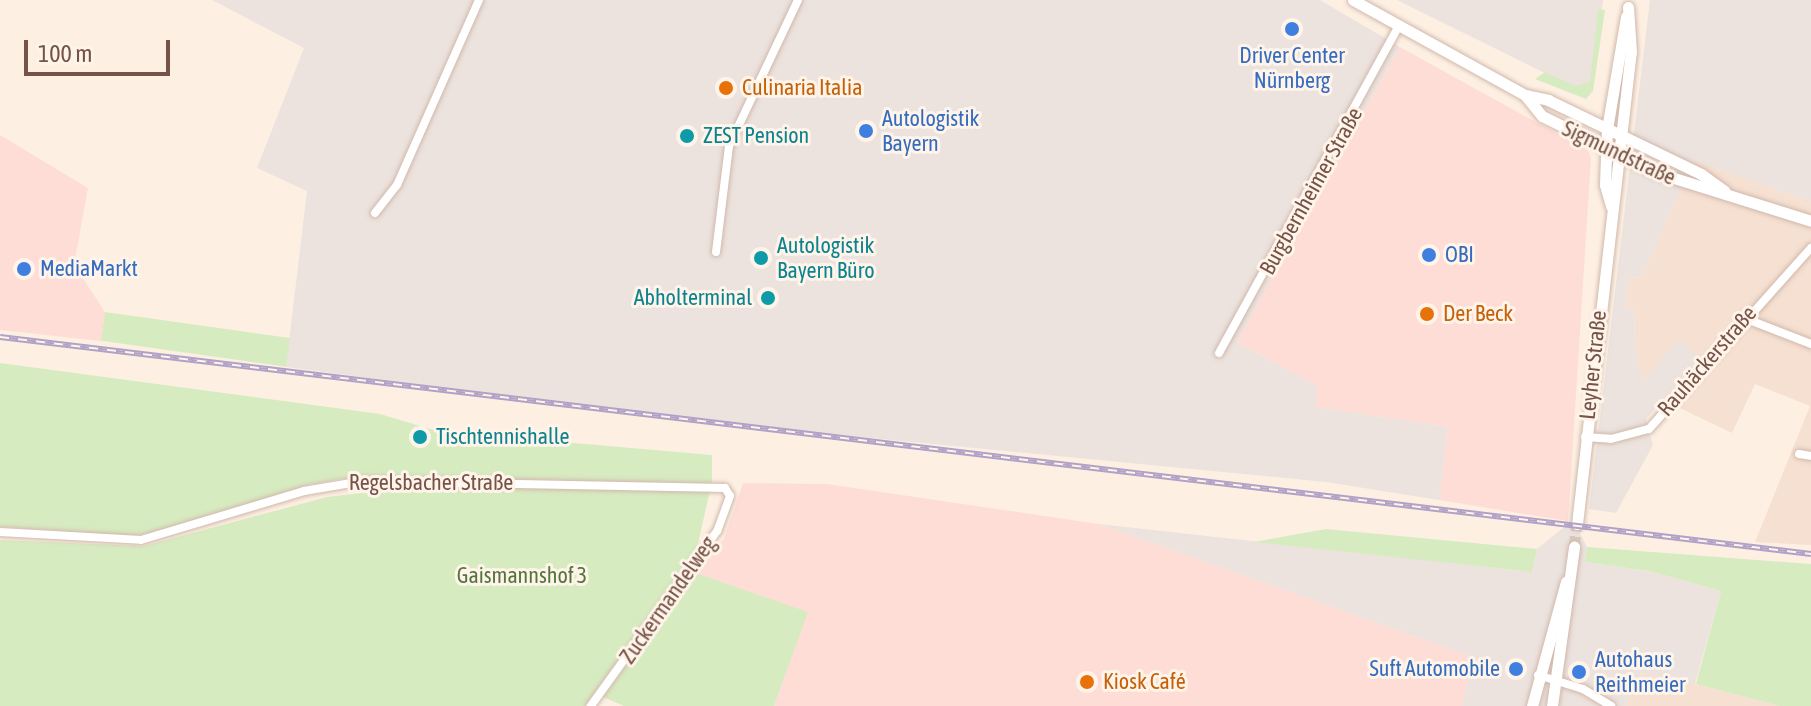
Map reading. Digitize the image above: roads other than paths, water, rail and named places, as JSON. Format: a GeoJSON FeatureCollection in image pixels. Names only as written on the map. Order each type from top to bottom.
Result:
{"type":"FeatureCollection","features":[{"type":"Feature","properties":{"kind":"main road","name":"Sigmundstraße"},"geometry":{"type":"LineString","coordinates":[[1353,0],[1525,95],[1548,100],[1701,174],[1724,191]]}},
{"type":"Feature","properties":{"kind":"main road","name":"Leyher Straße"},"geometry":{"type":"LineString","coordinates":[[1611,206],[1605,185],[1607,129],[1616,51],[1629,4]]}},
{"type":"Feature","properties":{"kind":"main road","name":"Leyher Straße"},"geometry":{"type":"LineString","coordinates":[[1577,524],[1631,52],[1629,4]]}},
{"type":"Feature","properties":{"kind":"main road","name":"Sigmundstraße"},"geometry":{"type":"LineString","coordinates":[[1525,95],[1542,116],[1620,155],[1696,188],[1724,191],[1811,221]]}},
{"type":"Feature","properties":{"kind":"main road"},"geometry":{"type":"LineString","coordinates":[[1552,706],[1574,547]]}},
{"type":"Feature","properties":{"kind":"main road"},"geometry":{"type":"LineString","coordinates":[[1532,706],[1538,675],[1572,562]]}},
{"type":"Feature","properties":{"kind":"street"},"geometry":{"type":"LineString","coordinates":[[375,213],[397,185],[479,0]]}},
{"type":"Feature","properties":{"kind":"street"},"geometry":{"type":"LineString","coordinates":[[716,252],[729,146],[798,0]]}},
{"type":"Feature","properties":{"kind":"street","name":"Burgbernheimer Straße"},"geometry":{"type":"LineString","coordinates":[[1219,353],[1399,26]]}},
{"type":"Feature","properties":{"kind":"street","name":"Rauhäckerstraße"},"geometry":{"type":"LineString","coordinates":[[1585,437],[1611,439],[1649,429],[1744,318],[1811,248]]}},
{"type":"Feature","properties":{"kind":"street"},"geometry":{"type":"LineString","coordinates":[[1744,318],[1811,344]]}},
{"type":"Feature","properties":{"kind":"street"},"geometry":{"type":"LineString","coordinates":[[1799,454],[1811,456]]}},
{"type":"Feature","properties":{"kind":"street","name":"Regelsbacher Straße"},"geometry":{"type":"LineString","coordinates":[[0,532],[141,540],[304,491],[363,481],[725,488]]}},
{"type":"Feature","properties":{"kind":"street","name":"Zuckermandelweg"},"geometry":{"type":"LineString","coordinates":[[591,706],[717,531],[730,496],[725,488]]}},
{"type":"Feature","properties":{"kind":"street"},"geometry":{"type":"LineString","coordinates":[[1538,675],[1591,692],[1611,706]]}},
{"type":"Feature","properties":{"kind":"tunnel"},"geometry":{"type":"LineString","coordinates":[[1574,547],[1577,524]]}},
{"type":"Feature","properties":{"kind":"railway"},"geometry":{"type":"LineString","coordinates":[[0,337],[1811,554]]}},
{"type":"Feature","properties":{"kind":"place","name":"Driver Center Nürnberg"},"geometry":{"type":"Point","coordinates":[1292,29]}},
{"type":"Feature","properties":{"kind":"place","name":"Culinaria Italia"},"geometry":{"type":"Point","coordinates":[726,88]}},
{"type":"Feature","properties":{"kind":"place","name":"Autologistik Bayern"},"geometry":{"type":"Point","coordinates":[866,131]}},
{"type":"Feature","properties":{"kind":"place","name":"ZEST Pension"},"geometry":{"type":"Point","coordinates":[687,136]}},
{"type":"Feature","properties":{"kind":"place","name":"OBI"},"geometry":{"type":"Point","coordinates":[1429,255]}},
{"type":"Feature","properties":{"kind":"place","name":"Autologistik Bayern Büro"},"geometry":{"type":"Point","coordinates":[761,258]}},
{"type":"Feature","properties":{"kind":"place","name":"MediaMarkt"},"geometry":{"type":"Point","coordinates":[24,269]}},
{"type":"Feature","properties":{"kind":"place","name":"Abholterminal"},"geometry":{"type":"Point","coordinates":[768,298]}},
{"type":"Feature","properties":{"kind":"place","name":"Der Beck"},"geometry":{"type":"Point","coordinates":[1427,314]}},
{"type":"Feature","properties":{"kind":"place","name":"Tischtennishalle"},"geometry":{"type":"Point","coordinates":[420,437]}},
{"type":"Feature","properties":{"kind":"place","name":"Suft Automobile"},"geometry":{"type":"Point","coordinates":[1516,669]}},
{"type":"Feature","properties":{"kind":"place","name":"Autohaus Reithmeier"},"geometry":{"type":"Point","coordinates":[1579,672]}},
{"type":"Feature","properties":{"kind":"place","name":"Kiosk Café"},"geometry":{"type":"Point","coordinates":[1087,682]}},
{"type":"Feature","properties":{"kind":"park label","name":"Gaismannshof 3"},"geometry":{"type":"Point","coordinates":[522,576]}}]}
